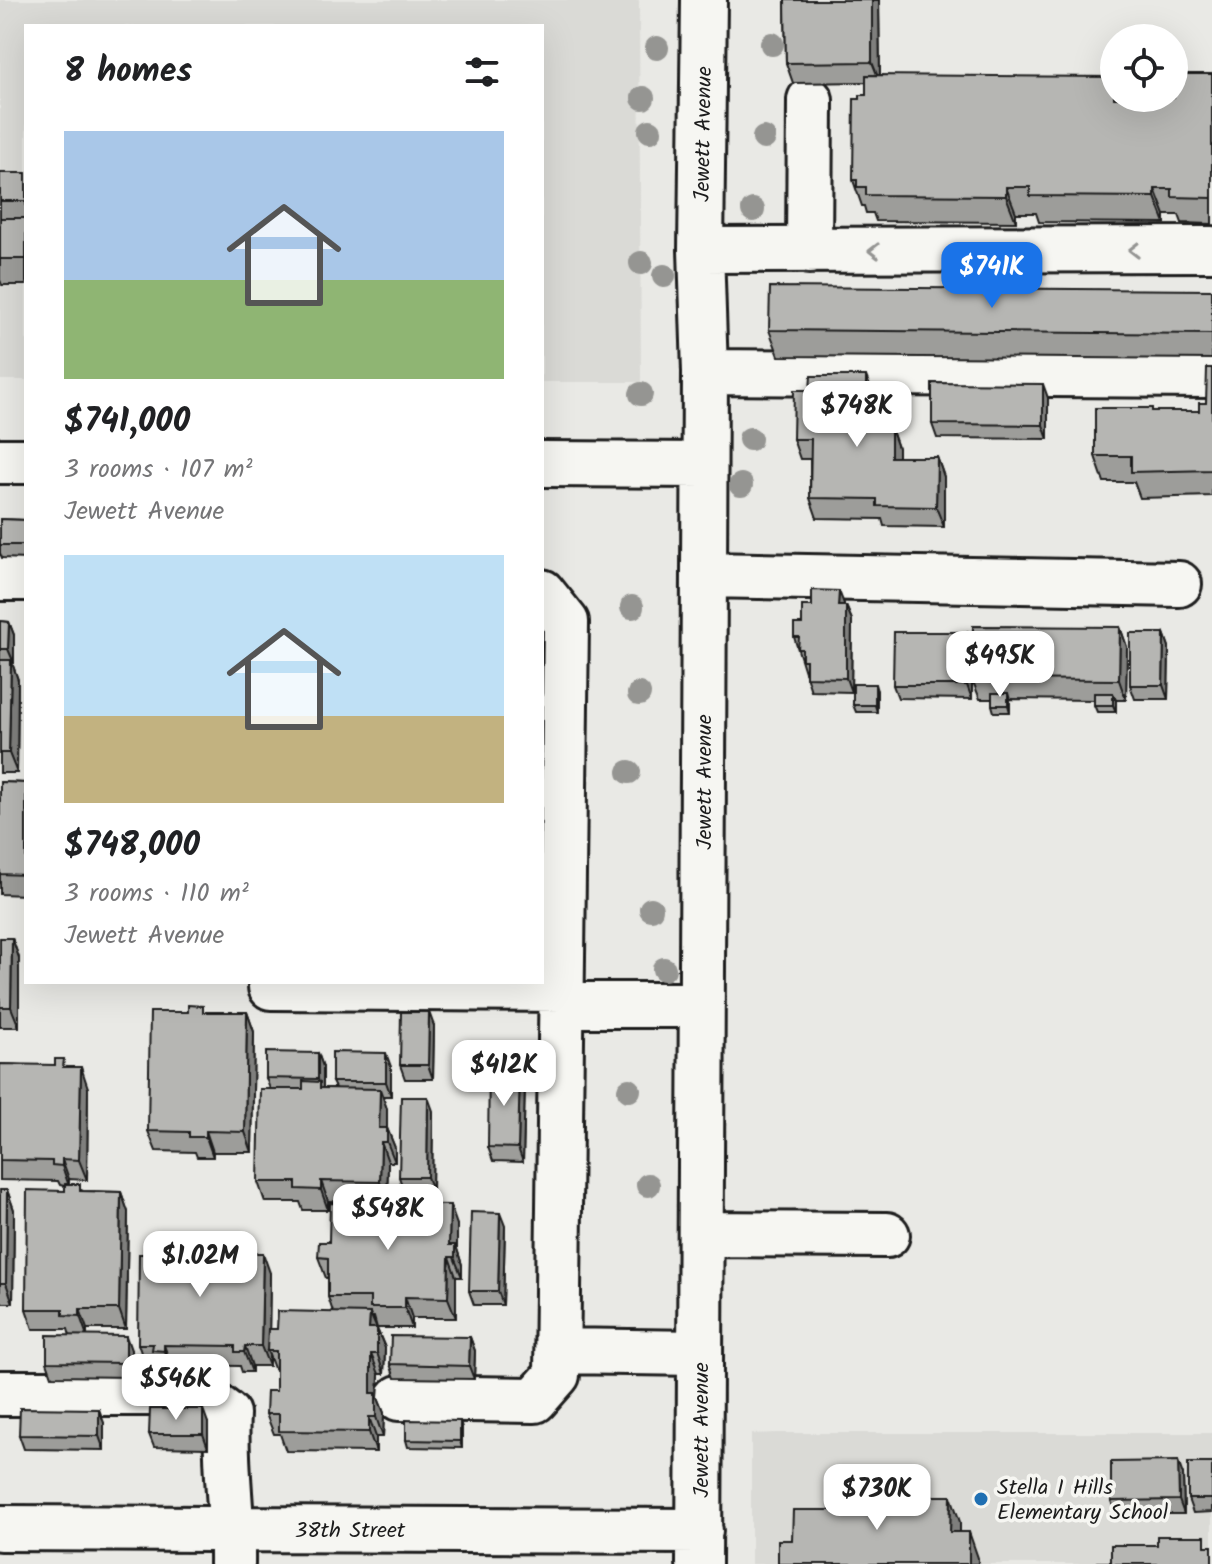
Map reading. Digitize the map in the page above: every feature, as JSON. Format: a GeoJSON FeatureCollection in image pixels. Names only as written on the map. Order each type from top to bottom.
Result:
{"type":"FeatureCollection","features":[{"type":"Feature","properties":{"kind":"street","name":"Jewett Avenue"},"geometry":{"type":"LineString","coordinates":[[700,1547],[704,0]]}},
{"type":"Feature","properties":{"kind":"street"},"geometry":{"type":"LineString","coordinates":[[809,251],[810,100]]}},
{"type":"Feature","properties":{"kind":"street"},"geometry":{"type":"LineString","coordinates":[[701,250],[1212,249]]}},
{"type":"Feature","properties":{"kind":"street"},"geometry":{"type":"LineString","coordinates":[[705,372],[1212,375]]}},
{"type":"Feature","properties":{"kind":"street"},"geometry":{"type":"LineString","coordinates":[[0,461],[24,461]]}},
{"type":"Feature","properties":{"kind":"street"},"geometry":{"type":"LineString","coordinates":[[544,464],[704,465]]}},
{"type":"Feature","properties":{"kind":"street"},"geometry":{"type":"LineString","coordinates":[[704,575],[1179,584]]}},
{"type":"Feature","properties":{"kind":"street"},"geometry":{"type":"LineString","coordinates":[[0,578],[24,578]]}},
{"type":"Feature","properties":{"kind":"street"},"geometry":{"type":"LineString","coordinates":[[399,1398],[535,1400],[557,1375],[562,990],[553,804],[566,622],[544,594]]}},
{"type":"Feature","properties":{"kind":"street"},"geometry":{"type":"LineString","coordinates":[[271,987],[456,985],[702,992]]}},
{"type":"Feature","properties":{"kind":"street"},"geometry":{"type":"LineString","coordinates":[[701,1234],[887,1235]]}},
{"type":"Feature","properties":{"kind":"street"},"geometry":{"type":"LineString","coordinates":[[558,1351],[700,1353]]}},
{"type":"Feature","properties":{"kind":"street"},"geometry":{"type":"LineString","coordinates":[[0,1393],[199,1393],[227,1414],[225,1449],[232,1546]]}},
{"type":"Feature","properties":{"kind":"street","name":"38th Street"},"geometry":{"type":"LineString","coordinates":[[0,1528],[232,1546],[700,1547]]}},
{"type":"Feature","properties":{"kind":"shaded area"},"geometry":{"type":"Polygon","coordinates":[[[0,0],[639,0],[641,382],[544,382],[544,24],[24,24],[24,380],[0,380],[0,0]]]}},
{"type":"Feature","properties":{"kind":"shaded area","name":"Stella I Hills Elementary School"},"geometry":{"type":"Polygon","coordinates":[[[1212,1433],[1212,1564],[751,1564],[751,1434],[1212,1433]]]}},
{"type":"Feature","properties":{"kind":"building"},"geometry":{"type":"Polygon","coordinates":[[[785,0],[872,0],[872,62],[786,63],[785,0]]]}},
{"type":"Feature","properties":{"kind":"building"},"geometry":{"type":"Polygon","coordinates":[[[1188,74],[1212,74],[1212,198],[1172,197],[1172,189],[1155,189],[1155,197],[1030,196],[1030,187],[1006,187],[1006,196],[866,195],[866,187],[857,187],[857,180],[853,180],[854,99],[866,95],[866,75],[1100,77],[1100,112],[1188,112],[1188,74]]]}},
{"type":"Feature","properties":{"kind":"building"},"geometry":{"type":"Polygon","coordinates":[[[0,173],[24,173],[24,201],[0,201],[0,173]]]}},
{"type":"Feature","properties":{"kind":"building"},"geometry":{"type":"Polygon","coordinates":[[[0,218],[24,218],[24,259],[0,259],[0,218]]]}},
{"type":"Feature","properties":{"kind":"building"},"geometry":{"type":"Polygon","coordinates":[[[770,287],[1212,290],[1212,334],[769,330],[770,287]]]}},
{"type":"Feature","properties":{"kind":"building"},"geometry":{"type":"Polygon","coordinates":[[[1207,368],[1212,368],[1212,470],[1131,472],[1131,456],[1095,456],[1095,408],[1199,411],[1199,403],[1206,403],[1207,368]]]}},
{"type":"Feature","properties":{"kind":"building"},"geometry":{"type":"Polygon","coordinates":[[[811,376],[866,376],[866,428],[891,428],[891,457],[937,457],[936,507],[877,506],[877,499],[810,498],[811,439],[793,439],[794,390],[810,390],[811,376]]]}},
{"type":"Feature","properties":{"kind":"building"},"geometry":{"type":"Polygon","coordinates":[[[932,383],[1043,384],[1043,425],[932,424],[932,383]]]}},
{"type":"Feature","properties":{"kind":"building"},"geometry":{"type":"Polygon","coordinates":[[[0,519],[24,520],[24,545],[0,545],[0,519]]]}},
{"type":"Feature","properties":{"kind":"building"},"geometry":{"type":"Polygon","coordinates":[[[812,590],[839,591],[838,606],[846,606],[846,678],[806,677],[806,660],[802,660],[802,649],[798,649],[799,637],[794,637],[794,624],[802,624],[802,606],[812,606],[812,590]]]}},
{"type":"Feature","properties":{"kind":"building"},"geometry":{"type":"Polygon","coordinates":[[[0,621],[9,622],[8,649],[0,649],[0,621]]]}},
{"type":"Feature","properties":{"kind":"building"},"geometry":{"type":"Polygon","coordinates":[[[973,626],[1120,627],[1119,680],[972,679],[973,626]]]}},
{"type":"Feature","properties":{"kind":"building"},"geometry":{"type":"Polygon","coordinates":[[[894,632],[967,632],[967,685],[893,685],[894,632]]]}},
{"type":"Feature","properties":{"kind":"building"},"geometry":{"type":"Polygon","coordinates":[[[1130,633],[1164,633],[1163,685],[1130,685],[1130,633]]]}},
{"type":"Feature","properties":{"kind":"building"},"geometry":{"type":"Polygon","coordinates":[[[0,660],[11,660],[9,753],[0,753],[0,660]]]}},
{"type":"Feature","properties":{"kind":"building"},"geometry":{"type":"Polygon","coordinates":[[[853,684],[875,684],[875,705],[853,705],[853,684]]]}},
{"type":"Feature","properties":{"kind":"building"},"geometry":{"type":"Polygon","coordinates":[[[992,693],[1008,693],[1008,705],[992,705],[992,693]]]}},
{"type":"Feature","properties":{"kind":"building"},"geometry":{"type":"Polygon","coordinates":[[[1094,693],[1113,693],[1113,705],[1094,705],[1094,693]]]}},
{"type":"Feature","properties":{"kind":"building"},"geometry":{"type":"Polygon","coordinates":[[[0,782],[24,783],[24,875],[0,874],[0,782]]]}},
{"type":"Feature","properties":{"kind":"building"},"geometry":{"type":"Polygon","coordinates":[[[0,938],[12,938],[11,1007],[0,1007],[0,938]]]}},
{"type":"Feature","properties":{"kind":"building"},"geometry":{"type":"Polygon","coordinates":[[[188,1005],[203,1006],[203,1012],[247,1012],[245,1132],[206,1131],[206,1137],[189,1137],[189,1132],[148,1131],[150,1012],[188,1012],[188,1005]]]}},
{"type":"Feature","properties":{"kind":"building"},"geometry":{"type":"Polygon","coordinates":[[[401,1012],[429,1012],[428,1065],[400,1065],[401,1012]]]}},
{"type":"Feature","properties":{"kind":"building"},"geometry":{"type":"Polygon","coordinates":[[[266,1052],[318,1053],[318,1079],[266,1078],[266,1052]]]}},
{"type":"Feature","properties":{"kind":"building"},"geometry":{"type":"Polygon","coordinates":[[[332,1052],[386,1053],[386,1082],[332,1082],[332,1052]]]}},
{"type":"Feature","properties":{"kind":"building"},"geometry":{"type":"Polygon","coordinates":[[[55,1059],[64,1059],[63,1067],[81,1067],[79,1160],[62,1159],[62,1166],[52,1165],[52,1161],[0,1160],[0,1064],[55,1065],[55,1059]]]}},
{"type":"Feature","properties":{"kind":"building"},"geometry":{"type":"Polygon","coordinates":[[[489,1068],[520,1068],[518,1148],[488,1147],[489,1068]]]}},
{"type":"Feature","properties":{"kind":"building"},"geometry":{"type":"Polygon","coordinates":[[[303,1081],[320,1082],[320,1088],[380,1089],[379,1128],[387,1128],[387,1142],[381,1142],[380,1182],[321,1181],[321,1190],[296,1189],[296,1182],[258,1182],[260,1089],[303,1089],[303,1081]]]}},
{"type":"Feature","properties":{"kind":"building"},"geometry":{"type":"Polygon","coordinates":[[[401,1097],[428,1097],[427,1177],[399,1177],[401,1097]]]}},
{"type":"Feature","properties":{"kind":"building"},"geometry":{"type":"Polygon","coordinates":[[[65,1184],[80,1184],[80,1191],[121,1192],[119,1309],[80,1309],[80,1316],[63,1315],[63,1309],[26,1309],[27,1190],[65,1191],[65,1184]]]}},
{"type":"Feature","properties":{"kind":"building"},"geometry":{"type":"Polygon","coordinates":[[[0,1190],[7,1190],[6,1283],[0,1283],[0,1190]]]}},
{"type":"Feature","properties":{"kind":"building"},"geometry":{"type":"Polygon","coordinates":[[[330,1203],[450,1205],[449,1245],[455,1245],[455,1257],[449,1257],[448,1298],[405,1297],[405,1308],[370,1308],[370,1297],[328,1297],[328,1258],[318,1257],[319,1242],[329,1242],[330,1203]]]}},
{"type":"Feature","properties":{"kind":"building"},"geometry":{"type":"Polygon","coordinates":[[[471,1212],[500,1213],[498,1291],[469,1291],[471,1212]]]}},
{"type":"Feature","properties":{"kind":"building"},"geometry":{"type":"Polygon","coordinates":[[[154,1245],[166,1245],[166,1251],[230,1252],[231,1246],[243,1247],[243,1253],[263,1253],[261,1346],[245,1346],[244,1352],[235,1352],[235,1346],[164,1345],[164,1351],[152,1350],[153,1344],[138,1344],[139,1254],[154,1254],[154,1245]]]}},
{"type":"Feature","properties":{"kind":"building"},"geometry":{"type":"Polygon","coordinates":[[[278,1311],[370,1313],[369,1328],[377,1328],[377,1354],[371,1354],[371,1393],[376,1393],[376,1417],[369,1417],[369,1432],[279,1431],[279,1414],[266,1414],[267,1391],[276,1391],[276,1351],[267,1351],[268,1329],[277,1329],[278,1311]]]}},
{"type":"Feature","properties":{"kind":"building"},"geometry":{"type":"Polygon","coordinates":[[[47,1335],[126,1336],[126,1363],[47,1362],[47,1335]]]}},
{"type":"Feature","properties":{"kind":"building"},"geometry":{"type":"Polygon","coordinates":[[[391,1336],[470,1337],[469,1366],[390,1364],[391,1336]]]}},
{"type":"Feature","properties":{"kind":"building"},"geometry":{"type":"Polygon","coordinates":[[[20,1408],[99,1409],[99,1436],[19,1435],[20,1408]]]}},
{"type":"Feature","properties":{"kind":"building"},"geometry":{"type":"Polygon","coordinates":[[[150,1409],[203,1409],[203,1434],[149,1434],[150,1409]]]}},
{"type":"Feature","properties":{"kind":"building"},"geometry":{"type":"Polygon","coordinates":[[[406,1420],[460,1421],[460,1441],[406,1440],[406,1420]]]}},
{"type":"Feature","properties":{"kind":"building"},"geometry":{"type":"Polygon","coordinates":[[[1178,1461],[1179,1500],[1111,1501],[1111,1462],[1178,1461]]]}},
{"type":"Feature","properties":{"kind":"building"},"geometry":{"type":"Polygon","coordinates":[[[1188,1463],[1212,1463],[1212,1499],[1188,1499],[1188,1463]]]}},
{"type":"Feature","properties":{"kind":"building"},"geometry":{"type":"Polygon","coordinates":[[[884,1487],[912,1487],[912,1496],[951,1496],[950,1532],[969,1532],[969,1564],[778,1564],[778,1540],[792,1540],[793,1510],[835,1510],[835,1495],[884,1496],[884,1487]]]}},
{"type":"Feature","properties":{"kind":"building"},"geometry":{"type":"Polygon","coordinates":[[[1157,1536],[1205,1536],[1205,1546],[1212,1546],[1212,1564],[1097,1564],[1111,1562],[1111,1545],[1157,1545],[1157,1536]]]}},
{"type":"Feature","properties":{"kind":"place","name":"Stella I Hills Elementary School"},"geometry":{"type":"Point","coordinates":[981,1499]}}]}
